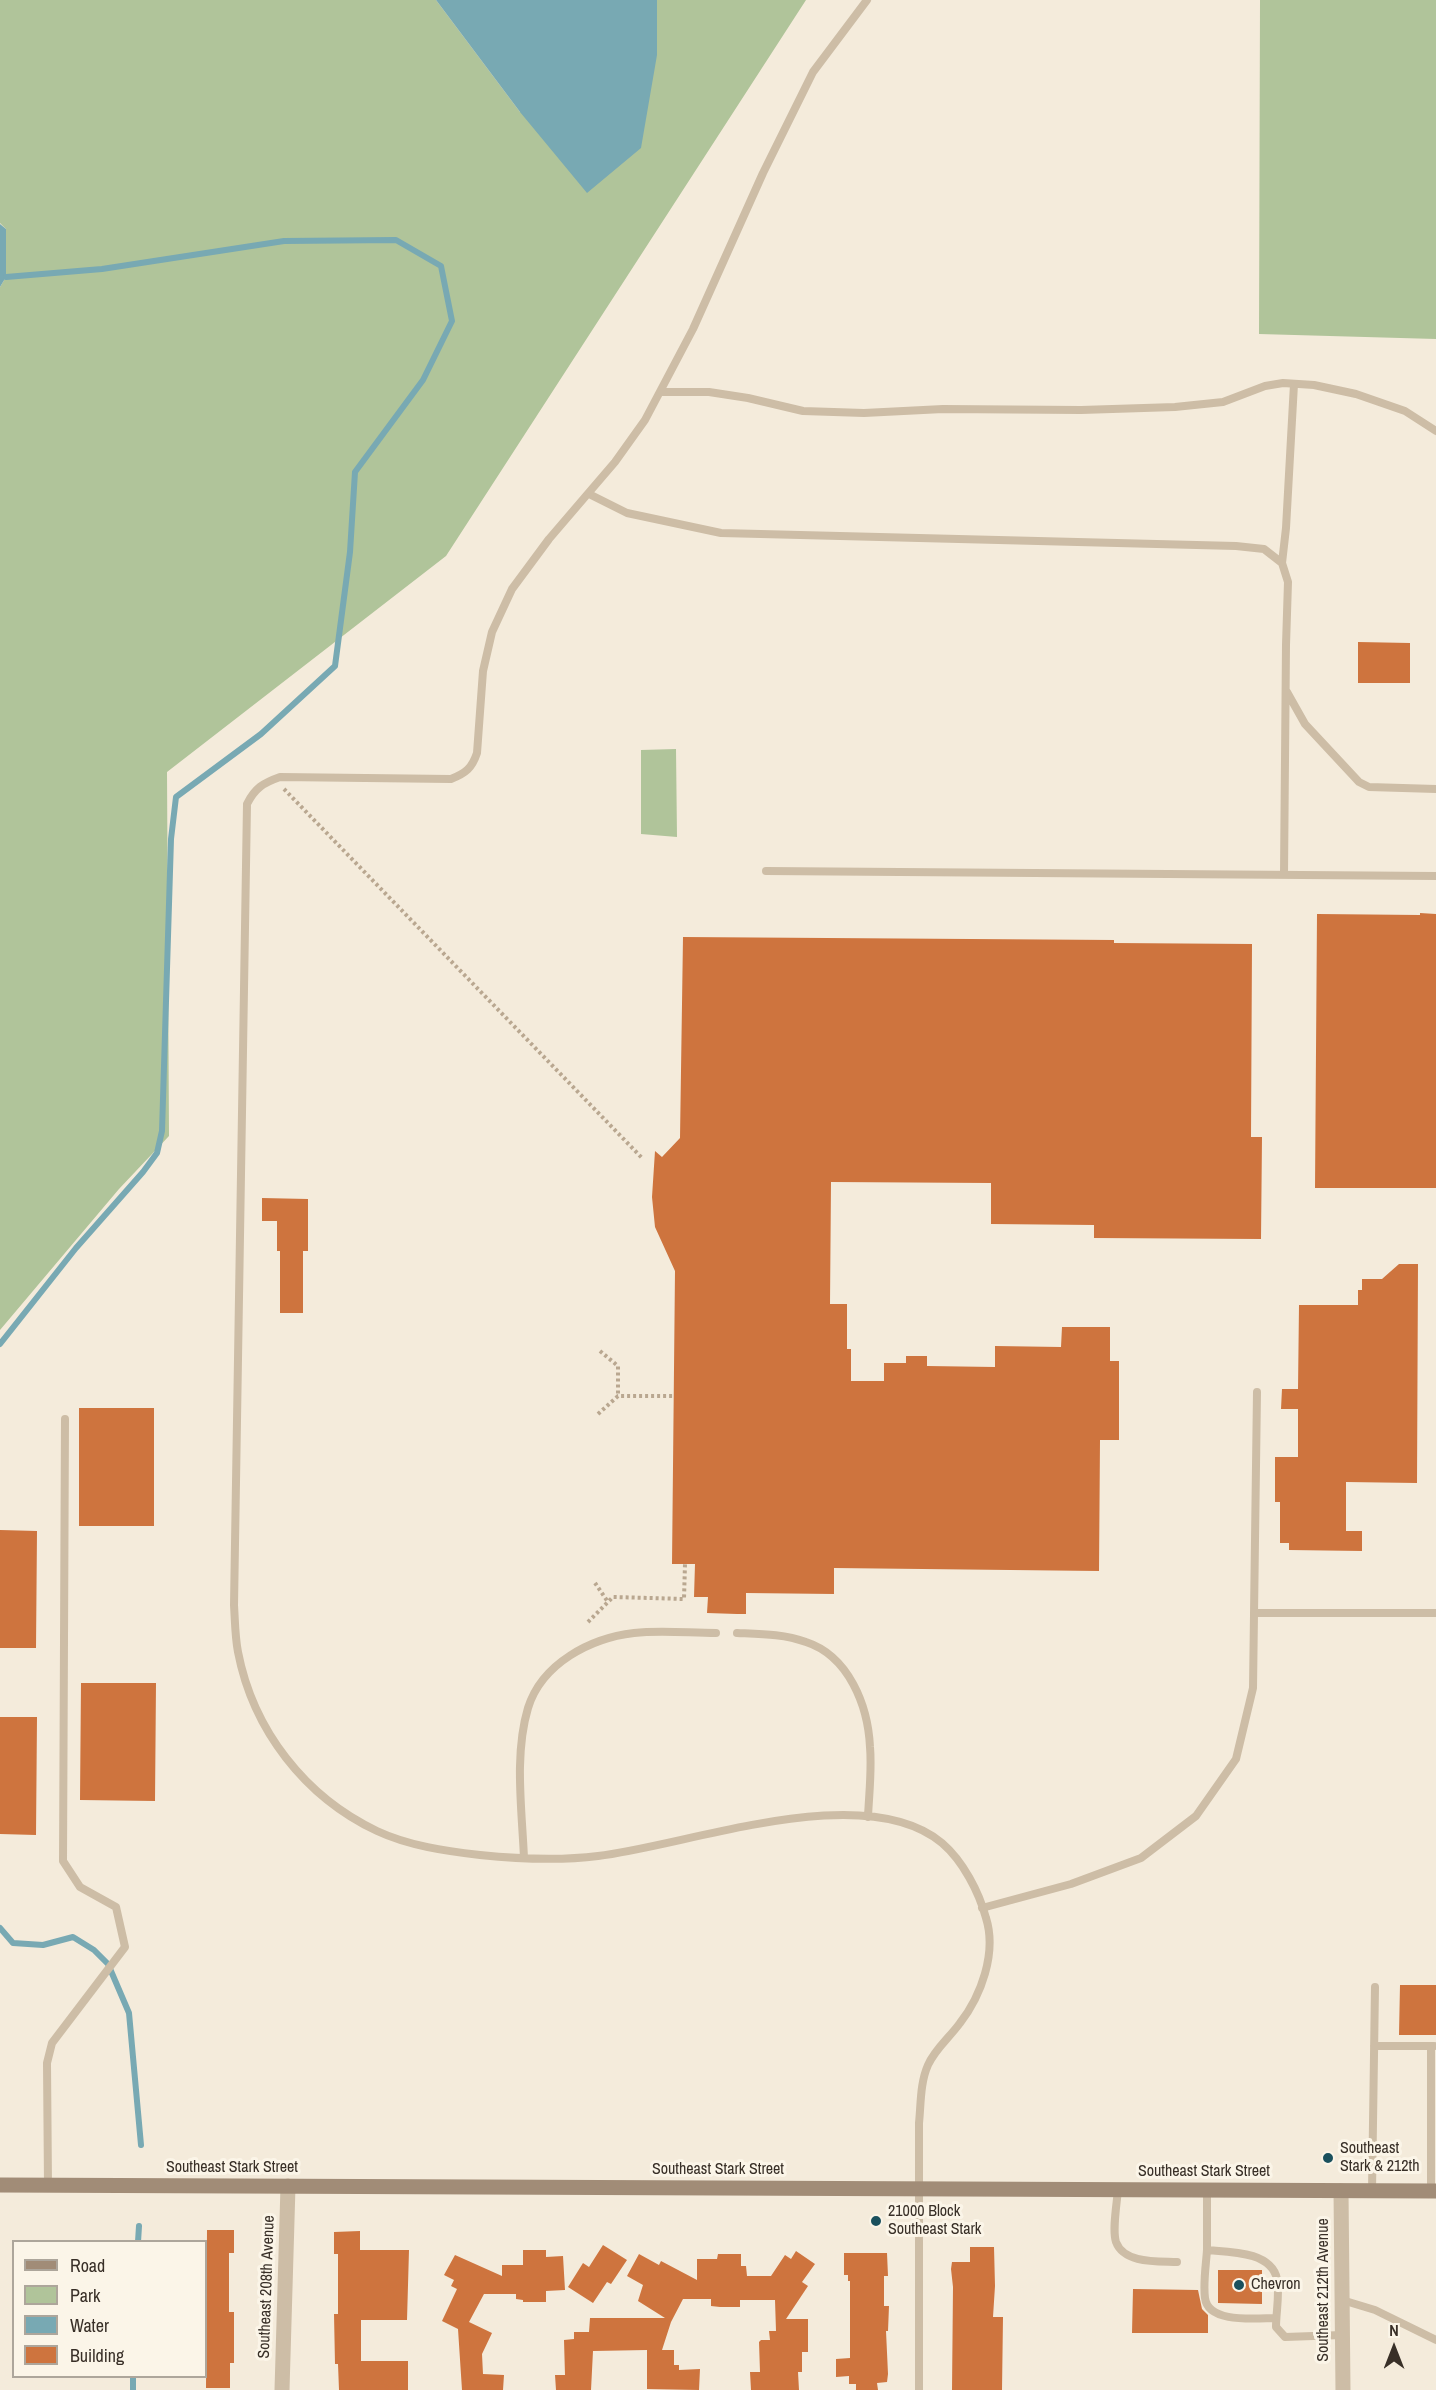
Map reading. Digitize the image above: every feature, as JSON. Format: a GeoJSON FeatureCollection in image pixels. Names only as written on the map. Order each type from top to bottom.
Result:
{"type":"FeatureCollection","features":[{"type":"Feature","properties":{"kind":"main road","name":"Southeast Stark Street"},"geometry":{"type":"LineString","coordinates":[[0,2185],[1434,2191]]}},
{"type":"Feature","properties":{"kind":"street","name":"Southeast 208th Avenue"},"geometry":{"type":"LineString","coordinates":[[282,2390],[288,2186]]}},
{"type":"Feature","properties":{"kind":"street","name":"Southeast 212th Avenue"},"geometry":{"type":"LineString","coordinates":[[1341,2191],[1343,2390]]}},
{"type":"Feature","properties":{"kind":"lane"},"geometry":{"type":"LineString","coordinates":[[867,0],[813,72],[763,173],[693,329],[660,392],[627,445],[589,495],[549,539],[512,589],[492,632],[483,671],[477,753],[473,765],[464,774],[451,779],[280,777],[263,783],[252,793],[247,804],[234,1605],[238,1650],[248,1690],[265,1728],[288,1762],[304,1779],[342,1812],[378,1832],[414,1844],[457,1852],[524,1858],[595,1857],[784,1820],[824,1815],[888,1819],[916,1829],[942,1843],[968,1875],[987,1920],[988,1950],[984,1981],[965,2016],[928,2064],[922,2088],[919,2123],[919,2390]]}},
{"type":"Feature","properties":{"kind":"lane"},"geometry":{"type":"LineString","coordinates":[[1284,874],[1288,582],[1282,562],[1294,384]]}},
{"type":"Feature","properties":{"kind":"lane"},"geometry":{"type":"LineString","coordinates":[[660,392],[709,392],[748,398],[803,411],[864,413],[943,409],[1081,410],[1175,407],[1223,402],[1265,386],[1314,385],[1356,394],[1405,411],[1436,431]]}},
{"type":"Feature","properties":{"kind":"lane"},"geometry":{"type":"LineString","coordinates":[[589,495],[627,513],[721,533],[1236,546],[1264,549],[1282,562]]}},
{"type":"Feature","properties":{"kind":"lane"},"geometry":{"type":"LineString","coordinates":[[1286,687],[1305,724],[1359,782],[1369,787],[1436,789]]}},
{"type":"Feature","properties":{"kind":"lane"},"geometry":{"type":"LineString","coordinates":[[766,871],[1436,876]]}},
{"type":"Feature","properties":{"kind":"lane"},"geometry":{"type":"LineString","coordinates":[[982,1908],[1071,1884],[1142,1858],[1196,1816],[1236,1759],[1253,1688],[1257,1392]]}},
{"type":"Feature","properties":{"kind":"lane"},"geometry":{"type":"LineString","coordinates":[[48,2186],[47,2063],[52,2043],[125,1947],[116,1907],[80,1887],[63,1862],[65,1419]]}},
{"type":"Feature","properties":{"kind":"lane"},"geometry":{"type":"LineString","coordinates":[[1254,1613],[1436,1613]]}},
{"type":"Feature","properties":{"kind":"lane"},"geometry":{"type":"LineString","coordinates":[[524,1858],[521,1782],[523,1732],[529,1706],[542,1682],[558,1664],[581,1648],[611,1637],[636,1633],[716,1633]]}},
{"type":"Feature","properties":{"kind":"lane"},"geometry":{"type":"LineString","coordinates":[[738,1633],[778,1635],[808,1642],[835,1659],[853,1682],[865,1711],[870,1746],[868,1816]]}},
{"type":"Feature","properties":{"kind":"lane"},"geometry":{"type":"LineString","coordinates":[[1372,2191],[1375,1988]]}},
{"type":"Feature","properties":{"kind":"lane"},"geometry":{"type":"LineString","coordinates":[[1374,2046],[1433,2046],[1434,2191]]}},
{"type":"Feature","properties":{"kind":"lane"},"geometry":{"type":"LineString","coordinates":[[1118,2189],[1116,2242],[1123,2251],[1145,2260],[1177,2262]]}},
{"type":"Feature","properties":{"kind":"lane"},"geometry":{"type":"LineString","coordinates":[[1207,2190],[1205,2300],[1210,2310],[1224,2317],[1276,2318]]}},
{"type":"Feature","properties":{"kind":"lane"},"geometry":{"type":"LineString","coordinates":[[1207,2250],[1260,2258],[1273,2269],[1277,2279],[1276,2327],[1286,2337],[1342,2335]]}},
{"type":"Feature","properties":{"kind":"lane"},"geometry":{"type":"LineString","coordinates":[[1342,2300],[1375,2310],[1436,2340]]}},
{"type":"Feature","properties":{"kind":"path"},"geometry":{"type":"LineString","coordinates":[[280,777],[285,792],[643,1159]]}},
{"type":"Feature","properties":{"kind":"path"},"geometry":{"type":"LineString","coordinates":[[600,1351],[618,1366],[618,1396]]}},
{"type":"Feature","properties":{"kind":"path"},"geometry":{"type":"LineString","coordinates":[[598,1414],[618,1396],[674,1396]]}},
{"type":"Feature","properties":{"kind":"path"},"geometry":{"type":"LineString","coordinates":[[588,1622],[613,1597],[684,1599],[685,1564]]}},
{"type":"Feature","properties":{"kind":"path"},"geometry":{"type":"LineString","coordinates":[[596,1583],[608,1602]]}},
{"type":"Feature","properties":{"kind":"green space"},"geometry":{"type":"Polygon","coordinates":[[[0,0],[436,0],[520,112],[657,55],[657,0],[806,0],[446,556],[167,772],[169,1136],[119,1189],[0,1330],[0,287],[6,277],[6,229],[0,223],[0,0]]]}},
{"type":"Feature","properties":{"kind":"green space"},"geometry":{"type":"Polygon","coordinates":[[[1260,0],[1436,0],[1436,339],[1259,334],[1260,0]]]}},
{"type":"Feature","properties":{"kind":"green space"},"geometry":{"type":"Polygon","coordinates":[[[676,749],[677,837],[641,834],[641,750],[676,749]]]}},
{"type":"Feature","properties":{"kind":"water"},"geometry":{"type":"Polygon","coordinates":[[[436,0],[657,0],[657,55],[641,148],[587,193],[520,112],[436,0]]]}},
{"type":"Feature","properties":{"kind":"water"},"geometry":{"type":"Polygon","coordinates":[[[0,224],[6,229],[6,277],[0,287],[0,224]]]}},
{"type":"Feature","properties":{"kind":"building"},"geometry":{"type":"Polygon","coordinates":[[[1358,642],[1410,643],[1410,683],[1358,683],[1358,642]]]}},
{"type":"Feature","properties":{"kind":"building"},"geometry":{"type":"Polygon","coordinates":[[[1420,913],[1436,914],[1436,1188],[1315,1188],[1317,914],[1420,915],[1420,913]]]}},
{"type":"Feature","properties":{"kind":"building"},"geometry":{"type":"Polygon","coordinates":[[[683,937],[1114,940],[1114,943],[1252,944],[1251,1137],[1262,1137],[1261,1239],[1094,1238],[1094,1225],[991,1224],[991,1183],[831,1182],[830,1304],[847,1304],[847,1349],[851,1349],[851,1381],[884,1381],[884,1363],[906,1363],[906,1356],[927,1356],[927,1366],[995,1367],[995,1346],[1061,1347],[1062,1327],[1110,1327],[1110,1361],[1119,1361],[1119,1440],[1100,1440],[1099,1571],[834,1568],[834,1594],[746,1593],[746,1614],[737,1614],[707,1613],[708,1597],[694,1597],[695,1564],[672,1564],[675,1271],[655,1227],[652,1197],[655,1151],[662,1157],[680,1138],[683,937]]]}},
{"type":"Feature","properties":{"kind":"building"},"geometry":{"type":"Polygon","coordinates":[[[262,1198],[308,1199],[308,1251],[303,1251],[303,1313],[280,1313],[280,1251],[277,1251],[277,1221],[262,1221],[262,1198]]]}},
{"type":"Feature","properties":{"kind":"building"},"geometry":{"type":"Polygon","coordinates":[[[1399,1264],[1418,1264],[1417,1483],[1346,1482],[1346,1531],[1362,1531],[1362,1551],[1289,1550],[1289,1543],[1280,1543],[1280,1502],[1275,1502],[1275,1457],[1298,1457],[1298,1409],[1281,1409],[1282,1389],[1298,1389],[1299,1305],[1358,1305],[1358,1290],[1362,1290],[1362,1279],[1382,1279],[1399,1264]]]}},
{"type":"Feature","properties":{"kind":"building"},"geometry":{"type":"Polygon","coordinates":[[[79,1408],[154,1408],[154,1526],[79,1526],[79,1408]]]}},
{"type":"Feature","properties":{"kind":"building"},"geometry":{"type":"Polygon","coordinates":[[[0,1530],[37,1531],[36,1648],[0,1648],[0,1530]]]}},
{"type":"Feature","properties":{"kind":"building"},"geometry":{"type":"Polygon","coordinates":[[[81,1683],[156,1683],[155,1801],[80,1800],[81,1683]]]}},
{"type":"Feature","properties":{"kind":"building"},"geometry":{"type":"Polygon","coordinates":[[[0,1717],[37,1717],[36,1835],[0,1834],[0,1717]]]}},
{"type":"Feature","properties":{"kind":"building"},"geometry":{"type":"Polygon","coordinates":[[[1400,1985],[1436,1985],[1436,2035],[1399,2035],[1400,1985]]]}},
{"type":"Feature","properties":{"kind":"building"},"geometry":{"type":"Polygon","coordinates":[[[207,2230],[234,2230],[234,2253],[229,2253],[229,2312],[234,2312],[234,2363],[230,2363],[230,2388],[206,2388],[207,2230]]]}},
{"type":"Feature","properties":{"kind":"building"},"geometry":{"type":"Polygon","coordinates":[[[360,2231],[360,2250],[409,2250],[407,2320],[361,2320],[361,2361],[408,2361],[408,2390],[339,2390],[338,2364],[335,2364],[334,2314],[338,2314],[338,2254],[334,2254],[334,2232],[360,2231]]]}},
{"type":"Feature","properties":{"kind":"building"},"geometry":{"type":"Polygon","coordinates":[[[603,2245],[627,2260],[611,2284],[607,2282],[593,2303],[568,2287],[583,2263],[589,2267],[603,2245]]]}},
{"type":"Feature","properties":{"kind":"building"},"geometry":{"type":"Polygon","coordinates":[[[970,2247],[994,2247],[993,2317],[1003,2317],[1002,2390],[952,2390],[953,2287],[951,2269],[952,2262],[970,2262],[970,2247]]]}},
{"type":"Feature","properties":{"kind":"building"},"geometry":{"type":"Polygon","coordinates":[[[523,2250],[546,2250],[546,2257],[563,2256],[565,2290],[546,2291],[546,2302],[523,2302],[523,2300],[516,2299],[516,2294],[484,2294],[469,2322],[492,2333],[482,2354],[483,2374],[504,2375],[503,2390],[462,2390],[458,2329],[442,2321],[457,2289],[451,2286],[454,2280],[444,2275],[455,2255],[502,2276],[502,2265],[523,2265],[523,2250]]]}},
{"type":"Feature","properties":{"kind":"building"},"geometry":{"type":"Polygon","coordinates":[[[796,2251],[815,2264],[802,2282],[808,2286],[786,2319],[808,2319],[808,2352],[802,2352],[802,2372],[798,2372],[799,2390],[751,2390],[750,2372],[760,2372],[759,2342],[770,2340],[769,2331],[776,2331],[775,2300],[740,2300],[740,2307],[720,2307],[711,2306],[711,2299],[683,2299],[671,2322],[662,2350],[674,2350],[674,2365],[679,2365],[679,2370],[700,2369],[699,2390],[647,2389],[647,2350],[593,2351],[591,2390],[556,2390],[555,2375],[565,2375],[564,2340],[574,2339],[574,2332],[589,2332],[590,2318],[665,2318],[638,2301],[643,2285],[627,2276],[639,2254],[659,2265],[661,2261],[697,2280],[697,2259],[717,2259],[718,2254],[741,2254],[741,2266],[746,2266],[747,2276],[771,2276],[785,2255],[791,2259],[796,2251]]]}},
{"type":"Feature","properties":{"kind":"building"},"geometry":{"type":"Polygon","coordinates":[[[844,2253],[887,2253],[888,2276],[884,2276],[884,2306],[889,2306],[888,2331],[886,2331],[888,2374],[887,2382],[877,2383],[878,2390],[856,2390],[856,2384],[849,2384],[849,2376],[836,2377],[836,2359],[850,2358],[850,2281],[848,2281],[848,2275],[844,2275],[844,2253]]]}},
{"type":"Feature","properties":{"kind":"building"},"geometry":{"type":"Polygon","coordinates":[[[1218,2270],[1262,2270],[1262,2304],[1218,2303],[1218,2270]]]}},
{"type":"Feature","properties":{"kind":"building"},"geometry":{"type":"Polygon","coordinates":[[[1133,2289],[1198,2290],[1202,2309],[1208,2315],[1208,2333],[1132,2333],[1133,2289]]]}},
{"type":"Feature","properties":{"kind":"waterway"},"geometry":{"type":"LineString","coordinates":[[0,1344],[76,1248],[157,1153],[162,1131],[171,839],[176,797],[261,734],[335,666],[350,552],[355,472],[423,380],[452,321],[441,266],[396,240],[284,241],[102,269],[6,277]]}},
{"type":"Feature","properties":{"kind":"waterway"},"geometry":{"type":"LineString","coordinates":[[0,1928],[13,1943],[43,1945],[73,1937],[94,1950],[108,1964],[129,2013],[141,2145]]}},
{"type":"Feature","properties":{"kind":"waterway"},"geometry":{"type":"LineString","coordinates":[[138,2240],[139,2226]]}},
{"type":"Feature","properties":{"kind":"waterway"},"geometry":{"type":"LineString","coordinates":[[133,2378],[133,2390]]}},
{"type":"Feature","properties":{"kind":"place","name":"Southeast Stark & 212th"},"geometry":{"type":"Point","coordinates":[1328,2158]}},
{"type":"Feature","properties":{"kind":"place","name":"21000 Block Southeast Stark"},"geometry":{"type":"Point","coordinates":[876,2221]}},
{"type":"Feature","properties":{"kind":"place","name":"Chevron"},"geometry":{"type":"Point","coordinates":[1239,2285]}}]}
